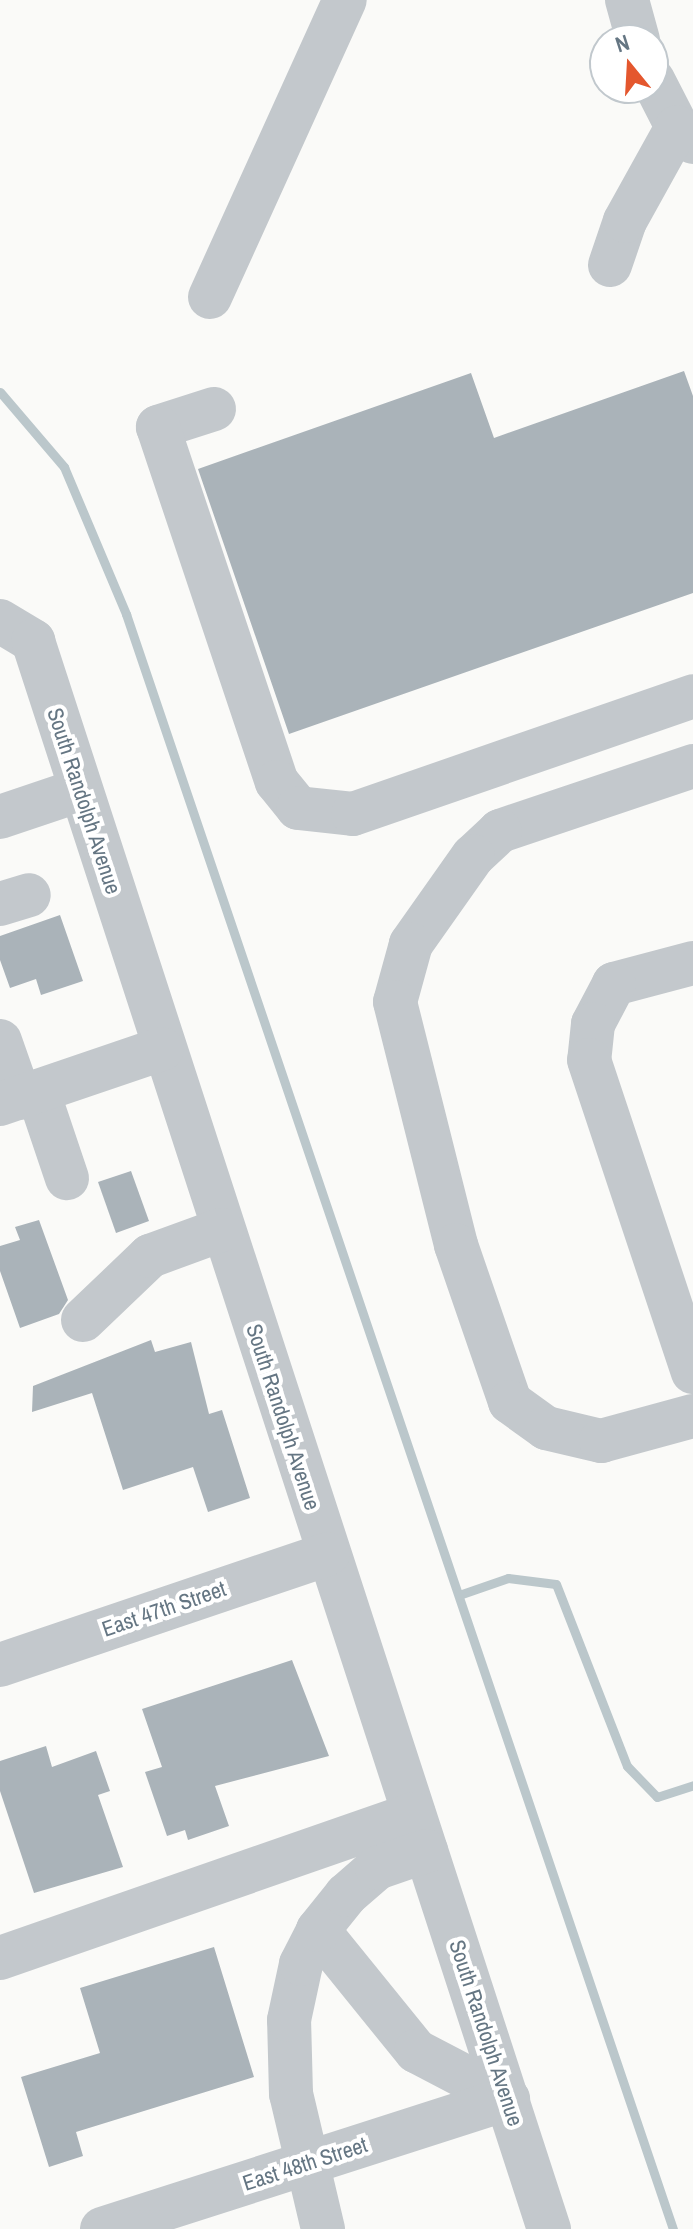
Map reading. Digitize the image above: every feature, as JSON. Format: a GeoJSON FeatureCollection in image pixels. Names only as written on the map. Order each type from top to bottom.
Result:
{"type":"FeatureCollection","features":[{"type":"Feature","properties":{"kind":"street"},"geometry":{"type":"LineString","coordinates":[[210,297],[345,0]]}},
{"type":"Feature","properties":{"kind":"street"},"geometry":{"type":"LineString","coordinates":[[627,0],[634,24]]}},
{"type":"Feature","properties":{"kind":"street"},"geometry":{"type":"LineString","coordinates":[[610,265],[625,221],[685,135],[667,104]]}},
{"type":"Feature","properties":{"kind":"street"},"geometry":{"type":"LineString","coordinates":[[214,409],[158,427],[277,782],[298,808],[353,814],[693,696]]}},
{"type":"Feature","properties":{"kind":"street","name":"South Randolph Avenue"},"geometry":{"type":"LineString","coordinates":[[0,621],[33,641],[162,1049],[549,2229]]}},
{"type":"Feature","properties":{"kind":"street"},"geometry":{"type":"LineString","coordinates":[[693,766],[500,831],[473,856],[411,944],[395,1002],[456,1245],[510,1402],[546,1428],[601,1441],[693,1416]]}},
{"type":"Feature","properties":{"kind":"street"},"geometry":{"type":"LineString","coordinates":[[0,817],[80,790]]}},
{"type":"Feature","properties":{"kind":"street"},"geometry":{"type":"LineString","coordinates":[[693,963],[614,984],[593,1024],[589,1060],[693,1372]]}},
{"type":"Feature","properties":{"kind":"street"},"geometry":{"type":"LineString","coordinates":[[0,1041],[19,1098],[67,1178]]}},
{"type":"Feature","properties":{"kind":"street"},"geometry":{"type":"LineString","coordinates":[[19,1098],[162,1049]]}},
{"type":"Feature","properties":{"kind":"street"},"geometry":{"type":"LineString","coordinates":[[83,1320],[150,1256],[221,1230]]}},
{"type":"Feature","properties":{"kind":"street","name":"East 47th Street"},"geometry":{"type":"LineString","coordinates":[[0,1665],[328,1554]]}},
{"type":"Feature","properties":{"kind":"street"},"geometry":{"type":"LineString","coordinates":[[323,2229],[291,2094],[289,2020],[301,1964],[318,1930],[377,1868],[420,1832]]}},
{"type":"Feature","properties":{"kind":"street"},"geometry":{"type":"LineString","coordinates":[[0,1958],[420,1832]]}},
{"type":"Feature","properties":{"kind":"street"},"geometry":{"type":"LineString","coordinates":[[318,1930],[416,2051],[508,2099]]}},
{"type":"Feature","properties":{"kind":"street","name":"East 48th Street"},"geometry":{"type":"LineString","coordinates":[[102,2229],[508,2099]]}},
{"type":"Feature","properties":{"kind":"building"},"geometry":{"type":"Polygon","coordinates":[[[684,371],[693,396],[693,593],[289,734],[198,469],[471,373],[494,438],[684,371]]]}},
{"type":"Feature","properties":{"kind":"building"},"geometry":{"type":"Polygon","coordinates":[[[60,915],[83,981],[41,995],[36,979],[10,988],[0,960],[0,936],[60,915]]]}},
{"type":"Feature","properties":{"kind":"building"},"geometry":{"type":"Polygon","coordinates":[[[131,1171],[149,1221],[116,1233],[98,1182],[131,1171]]]}},
{"type":"Feature","properties":{"kind":"building"},"geometry":{"type":"Polygon","coordinates":[[[39,1220],[68,1300],[59,1314],[20,1328],[0,1271],[0,1246],[20,1240],[15,1227],[39,1220]]]}},
{"type":"Feature","properties":{"kind":"building"},"geometry":{"type":"Polygon","coordinates":[[[151,1340],[155,1352],[191,1342],[209,1414],[222,1410],[250,1498],[208,1512],[193,1467],[123,1490],[92,1393],[32,1412],[33,1386],[151,1340]]]}},
{"type":"Feature","properties":{"kind":"building"},"geometry":{"type":"Polygon","coordinates":[[[292,1660],[329,1756],[215,1786],[229,1826],[188,1840],[185,1830],[167,1836],[145,1772],[162,1767],[142,1709],[292,1660]]]}},
{"type":"Feature","properties":{"kind":"building"},"geometry":{"type":"Polygon","coordinates":[[[46,1746],[52,1767],[96,1751],[110,1791],[98,1795],[123,1867],[34,1893],[0,1791],[0,1761],[46,1746]]]}},
{"type":"Feature","properties":{"kind":"building"},"geometry":{"type":"Polygon","coordinates":[[[214,1947],[254,2077],[76,2132],[83,2156],[49,2167],[21,2077],[100,2053],[80,1988],[214,1947]]]}},
{"type":"Feature","properties":{"kind":"waterway"},"geometry":{"type":"LineString","coordinates":[[0,392],[64,467],[126,614],[673,2229]]}},
{"type":"Feature","properties":{"kind":"waterway"},"geometry":{"type":"LineString","coordinates":[[459,1595],[508,1578],[556,1584],[627,1766],[657,1797],[693,1785]]}}]}
